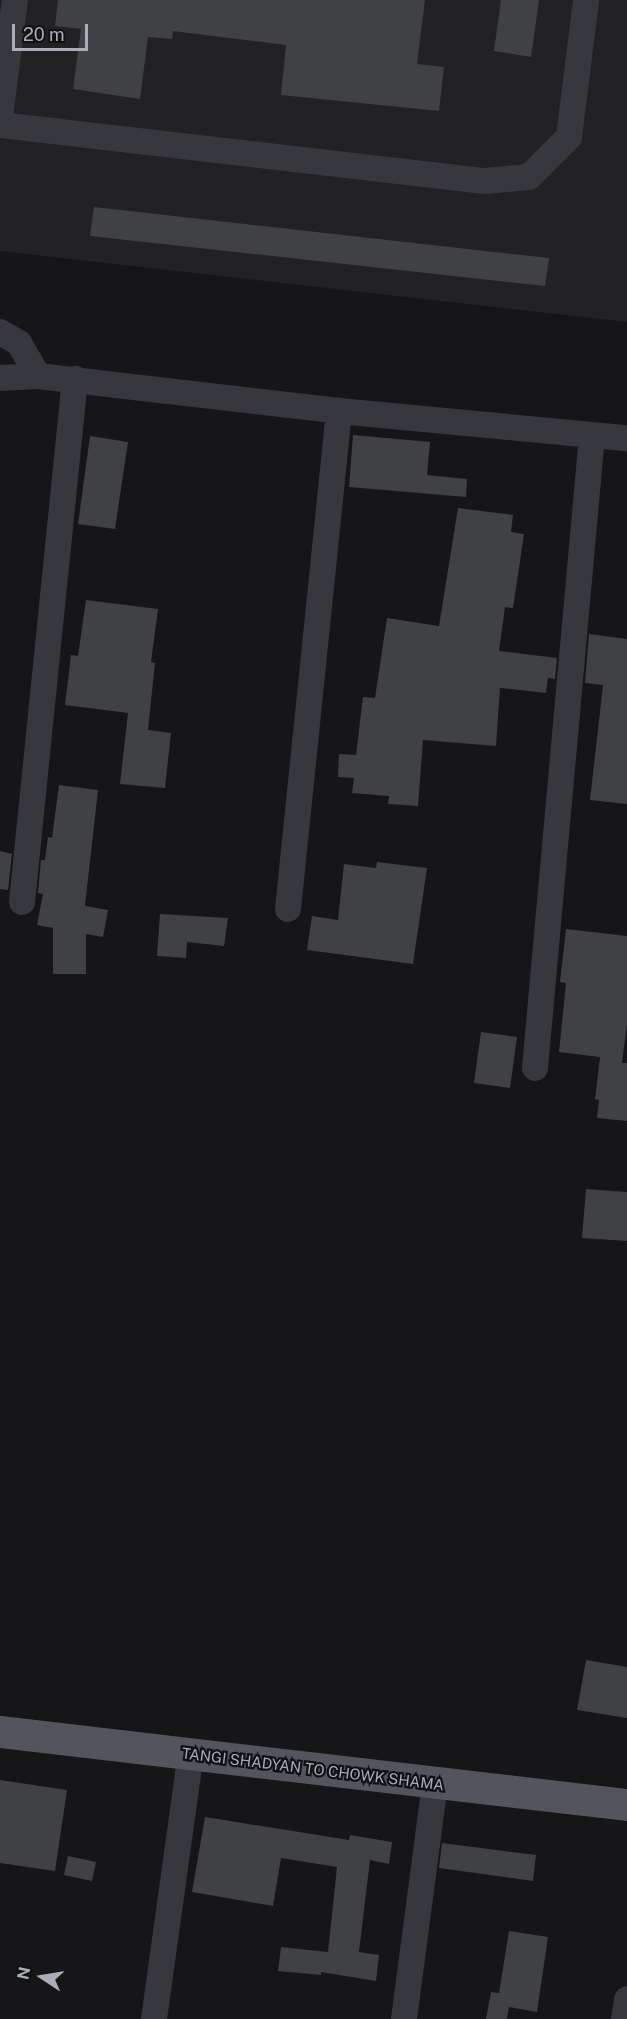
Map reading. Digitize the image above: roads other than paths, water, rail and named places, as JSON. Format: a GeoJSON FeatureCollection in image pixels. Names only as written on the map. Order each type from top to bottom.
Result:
{"type":"FeatureCollection","features":[{"type":"Feature","properties":{"kind":"main road","name":"TANGI SHADYAN TO CHOWK SHAMA"},"geometry":{"type":"LineString","coordinates":[[0,1732],[627,1805]]}},
{"type":"Feature","properties":{"kind":"street"},"geometry":{"type":"LineString","coordinates":[[0,117],[15,0]]}},
{"type":"Feature","properties":{"kind":"street"},"geometry":{"type":"LineString","coordinates":[[0,125],[485,181],[529,177],[569,137],[586,0]]}},
{"type":"Feature","properties":{"kind":"street"},"geometry":{"type":"LineString","coordinates":[[0,332],[19,343],[38,376]]}},
{"type":"Feature","properties":{"kind":"street"},"geometry":{"type":"LineString","coordinates":[[0,378],[38,376],[339,411],[627,438]]}},
{"type":"Feature","properties":{"kind":"street"},"geometry":{"type":"LineString","coordinates":[[22,903],[75,380]]}},
{"type":"Feature","properties":{"kind":"street"},"geometry":{"type":"LineString","coordinates":[[288,909],[339,411]]}},
{"type":"Feature","properties":{"kind":"street"},"geometry":{"type":"LineString","coordinates":[[535,1068],[592,436]]}},
{"type":"Feature","properties":{"kind":"street"},"geometry":{"type":"LineString","coordinates":[[154,2019],[191,1754]]}},
{"type":"Feature","properties":{"kind":"street"},"geometry":{"type":"LineString","coordinates":[[404,2019],[435,1783]]}},
{"type":"Feature","properties":{"kind":"street"},"geometry":{"type":"LineString","coordinates":[[624,2019],[627,1999]]}}]}
